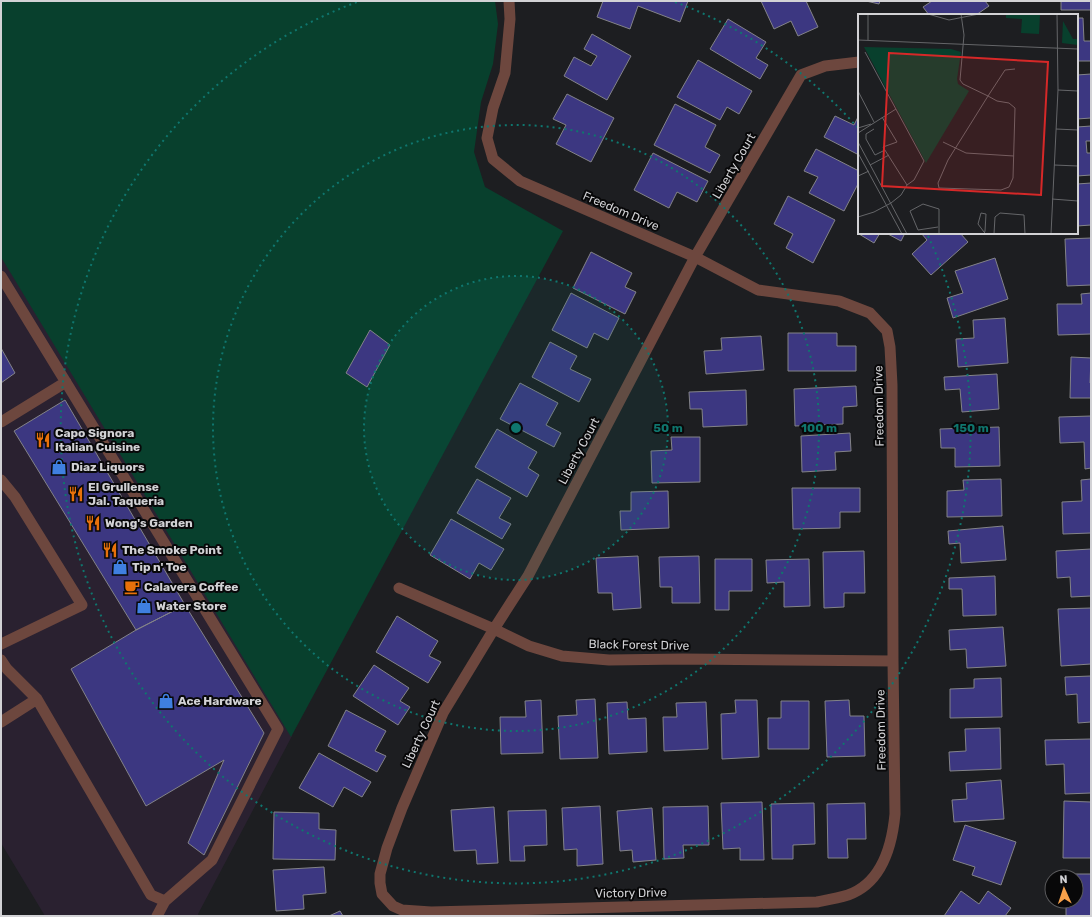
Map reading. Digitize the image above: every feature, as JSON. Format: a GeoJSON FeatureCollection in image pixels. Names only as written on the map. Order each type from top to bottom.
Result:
{"type":"FeatureCollection","features":[{"type":"Feature","properties":{"kind":"street","name":"Freedom Drive"},"geometry":{"type":"LineString","coordinates":[[509,1],[510,19],[505,73],[493,108],[487,138],[493,159],[520,181],[695,257],[758,290],[839,301],[870,313],[887,331],[890,347],[892,385],[895,814],[894,830],[888,850],[879,872],[873,878]]}},
{"type":"Feature","properties":{"kind":"street","name":"Liberty Court"},"geometry":{"type":"LineString","coordinates":[[386,900],[382,894],[380,874],[387,848],[402,808],[443,713],[528,576],[695,257],[801,74],[825,66],[858,62]]}},
{"type":"Feature","properties":{"kind":"street"},"geometry":{"type":"LineString","coordinates":[[1,276],[278,729],[212,860],[165,901],[157,916]]}},
{"type":"Feature","properties":{"kind":"street"},"geometry":{"type":"LineString","coordinates":[[1,422],[66,382]]}},
{"type":"Feature","properties":{"kind":"street"},"geometry":{"type":"LineString","coordinates":[[1,480],[15,497],[82,605],[1,644]]}},
{"type":"Feature","properties":{"kind":"street","name":"Black Forest Drive"},"geometry":{"type":"LineString","coordinates":[[399,588],[494,629],[529,646],[562,656],[609,660],[691,659],[893,661]]}},
{"type":"Feature","properties":{"kind":"street"},"geometry":{"type":"LineString","coordinates":[[3,667],[37,699],[151,895],[165,901]]}},
{"type":"Feature","properties":{"kind":"street"},"geometry":{"type":"LineString","coordinates":[[1,722],[37,699]]}},
{"type":"Feature","properties":{"kind":"street","name":"Victory Drive"},"geometry":{"type":"LineString","coordinates":[[386,900],[393,906],[402,910],[431,912],[817,902],[849,894],[873,878]]}},
{"type":"Feature","properties":{"kind":"shaded area"},"geometry":{"type":"Polygon","coordinates":[[[1,253],[292,736],[198,914],[199,916],[45,916],[1,843],[1,253]]]}},
{"type":"Feature","properties":{"kind":"green space"},"geometry":{"type":"Polygon","coordinates":[[[1,1],[495,1],[498,24],[493,64],[481,102],[474,152],[485,187],[563,231],[291,737],[1,257],[1,1]]]}},
{"type":"Feature","properties":{"kind":"building"},"geometry":{"type":"Polygon","coordinates":[[[603,1],[688,1],[680,22],[638,6],[630,29],[597,17],[603,1]]]}},
{"type":"Feature","properties":{"kind":"building"},"geometry":{"type":"Polygon","coordinates":[[[761,1],[806,1],[818,27],[798,36],[791,21],[774,29],[761,1]]]}},
{"type":"Feature","properties":{"kind":"building"},"geometry":{"type":"Polygon","coordinates":[[[866,1],[880,1],[879,4],[866,1]]]}},
{"type":"Feature","properties":{"kind":"building"},"geometry":{"type":"Polygon","coordinates":[[[932,1],[985,1],[989,6],[977,14],[928,14],[923,7],[932,1]]]}},
{"type":"Feature","properties":{"kind":"building"},"geometry":{"type":"Polygon","coordinates":[[[1061,1],[1091,1],[1091,10],[1061,10],[1061,1]]]}},
{"type":"Feature","properties":{"kind":"building"},"geometry":{"type":"Polygon","coordinates":[[[1078,18],[1083,18],[1084,41],[1091,41],[1091,61],[1078,61],[1078,18]]]}},
{"type":"Feature","properties":{"kind":"building"},"geometry":{"type":"Polygon","coordinates":[[[728,19],[766,42],[756,58],[768,65],[760,79],[710,49],[728,19]]]}},
{"type":"Feature","properties":{"kind":"building"},"geometry":{"type":"Polygon","coordinates":[[[592,34],[631,56],[607,100],[564,76],[574,57],[591,66],[597,56],[584,49],[592,34]]]}},
{"type":"Feature","properties":{"kind":"building"},"geometry":{"type":"Polygon","coordinates":[[[698,60],[752,91],[739,114],[727,107],[720,120],[677,97],[698,60]]]}},
{"type":"Feature","properties":{"kind":"building"},"geometry":{"type":"Polygon","coordinates":[[[1091,74],[1091,118],[1078,119],[1078,75],[1091,74]]]}},
{"type":"Feature","properties":{"kind":"building"},"geometry":{"type":"Polygon","coordinates":[[[567,94],[614,118],[591,162],[556,144],[566,125],[553,119],[567,94]]]}},
{"type":"Feature","properties":{"kind":"building"},"geometry":{"type":"Polygon","coordinates":[[[675,104],[716,125],[705,147],[720,155],[710,173],[654,145],[675,104]]]}},
{"type":"Feature","properties":{"kind":"building"},"geometry":{"type":"Polygon","coordinates":[[[835,116],[854,125],[858,117],[858,154],[824,137],[835,116]]]}},
{"type":"Feature","properties":{"kind":"building"},"geometry":{"type":"Polygon","coordinates":[[[1091,126],[1091,141],[1086,141],[1087,153],[1091,153],[1091,175],[1078,176],[1078,127],[1091,126]]]}},
{"type":"Feature","properties":{"kind":"building"},"geometry":{"type":"Polygon","coordinates":[[[816,149],[858,170],[858,184],[844,211],[809,193],[818,177],[804,171],[816,149]]]}},
{"type":"Feature","properties":{"kind":"building"},"geometry":{"type":"Polygon","coordinates":[[[653,153],[708,181],[697,202],[677,192],[669,208],[634,190],[653,153]]]}},
{"type":"Feature","properties":{"kind":"building"},"geometry":{"type":"Polygon","coordinates":[[[1091,183],[1091,225],[1078,226],[1078,184],[1091,183]]]}},
{"type":"Feature","properties":{"kind":"building"},"geometry":{"type":"Polygon","coordinates":[[[788,196],[835,220],[813,263],[786,248],[793,234],[774,224],[788,196]]]}},
{"type":"Feature","properties":{"kind":"building"},"geometry":{"type":"Polygon","coordinates":[[[859,234],[879,234],[874,243],[859,234]]]}},
{"type":"Feature","properties":{"kind":"building"},"geometry":{"type":"Polygon","coordinates":[[[888,234],[904,234],[901,241],[888,234]]]}},
{"type":"Feature","properties":{"kind":"building"},"geometry":{"type":"Polygon","coordinates":[[[922,234],[961,234],[968,242],[931,275],[912,254],[927,240],[922,234]]]}},
{"type":"Feature","properties":{"kind":"building"},"geometry":{"type":"Polygon","coordinates":[[[1091,238],[1091,285],[1067,286],[1065,239],[1091,238]]]}},
{"type":"Feature","properties":{"kind":"building"},"geometry":{"type":"Polygon","coordinates":[[[591,252],[632,273],[625,287],[636,292],[625,314],[573,288],[591,252]]]}},
{"type":"Feature","properties":{"kind":"building"},"geometry":{"type":"Polygon","coordinates":[[[995,258],[1008,299],[953,318],[947,298],[963,293],[955,271],[995,258]]]}},
{"type":"Feature","properties":{"kind":"building"},"geometry":{"type":"Polygon","coordinates":[[[571,293],[619,318],[608,340],[594,333],[587,348],[552,330],[571,293]]]}},
{"type":"Feature","properties":{"kind":"building"},"geometry":{"type":"Polygon","coordinates":[[[1091,293],[1091,334],[1058,335],[1057,304],[1082,304],[1081,294],[1091,293]]]}},
{"type":"Feature","properties":{"kind":"building"},"geometry":{"type":"Polygon","coordinates":[[[1005,318],[1008,363],[958,367],[956,339],[974,338],[973,320],[1005,318]]]}},
{"type":"Feature","properties":{"kind":"building"},"geometry":{"type":"Polygon","coordinates":[[[370,330],[390,345],[367,387],[346,373],[370,330]]]}},
{"type":"Feature","properties":{"kind":"building"},"geometry":{"type":"Polygon","coordinates":[[[788,333],[837,333],[837,346],[856,346],[856,371],[788,371],[788,333]]]}},
{"type":"Feature","properties":{"kind":"building"},"geometry":{"type":"Polygon","coordinates":[[[761,336],[764,370],[706,374],[704,351],[722,350],[721,338],[761,336]]]}},
{"type":"Feature","properties":{"kind":"building"},"geometry":{"type":"Polygon","coordinates":[[[550,342],[577,356],[570,369],[591,379],[579,402],[532,377],[550,342]]]}},
{"type":"Feature","properties":{"kind":"building"},"geometry":{"type":"Polygon","coordinates":[[[1,348],[15,373],[1,383],[1,348]]]}},
{"type":"Feature","properties":{"kind":"building"},"geometry":{"type":"Polygon","coordinates":[[[1071,357],[1091,358],[1091,398],[1070,398],[1071,357]]]}},
{"type":"Feature","properties":{"kind":"building"},"geometry":{"type":"Polygon","coordinates":[[[997,374],[999,409],[962,412],[960,389],[945,390],[944,377],[997,374]]]}},
{"type":"Feature","properties":{"kind":"building"},"geometry":{"type":"Polygon","coordinates":[[[520,383],[558,403],[546,425],[561,433],[554,447],[500,419],[520,383]]]}},
{"type":"Feature","properties":{"kind":"building"},"geometry":{"type":"Polygon","coordinates":[[[856,386],[857,406],[843,407],[843,424],[795,426],[794,389],[856,386]]]}},
{"type":"Feature","properties":{"kind":"building"},"geometry":{"type":"Polygon","coordinates":[[[746,390],[747,425],[703,427],[702,409],[690,409],[689,392],[746,390]]]}},
{"type":"Feature","properties":{"kind":"building"},"geometry":{"type":"Polygon","coordinates":[[[65,400],[185,605],[136,630],[14,431],[65,400]]]}},
{"type":"Feature","properties":{"kind":"building"},"geometry":{"type":"Polygon","coordinates":[[[1091,416],[1091,468],[1085,469],[1084,442],[1060,443],[1059,417],[1091,416]]]}},
{"type":"Feature","properties":{"kind":"building"},"geometry":{"type":"Polygon","coordinates":[[[999,427],[1000,466],[955,467],[955,448],[941,448],[940,429],[999,427]]]}},
{"type":"Feature","properties":{"kind":"building"},"geometry":{"type":"Polygon","coordinates":[[[497,429],[537,452],[528,468],[539,475],[527,497],[475,467],[497,429]]]}},
{"type":"Feature","properties":{"kind":"building"},"geometry":{"type":"Polygon","coordinates":[[[850,433],[851,451],[835,452],[836,470],[802,472],[801,436],[850,433]]]}},
{"type":"Feature","properties":{"kind":"building"},"geometry":{"type":"Polygon","coordinates":[[[671,437],[700,437],[700,482],[652,483],[651,451],[672,450],[671,437]]]}},
{"type":"Feature","properties":{"kind":"building"},"geometry":{"type":"Polygon","coordinates":[[[477,479],[511,498],[499,518],[511,524],[502,539],[457,513],[477,479]]]}},
{"type":"Feature","properties":{"kind":"building"},"geometry":{"type":"Polygon","coordinates":[[[1001,479],[1002,516],[947,517],[947,491],[964,490],[963,480],[1001,479]]]}},
{"type":"Feature","properties":{"kind":"building"},"geometry":{"type":"Polygon","coordinates":[[[1091,479],[1091,533],[1063,534],[1062,502],[1082,501],[1081,480],[1091,479]]]}},
{"type":"Feature","properties":{"kind":"building"},"geometry":{"type":"Polygon","coordinates":[[[792,488],[860,488],[860,512],[840,512],[840,528],[793,529],[792,488]]]}},
{"type":"Feature","properties":{"kind":"building"},"geometry":{"type":"Polygon","coordinates":[[[668,491],[669,528],[621,530],[620,511],[631,511],[631,492],[668,491]]]}},
{"type":"Feature","properties":{"kind":"building"},"geometry":{"type":"Polygon","coordinates":[[[451,519],[504,549],[491,570],[479,563],[470,579],[430,555],[451,519]]]}},
{"type":"Feature","properties":{"kind":"building"},"geometry":{"type":"Polygon","coordinates":[[[1003,526],[1006,560],[961,563],[960,543],[949,544],[948,531],[1003,526]]]}},
{"type":"Feature","properties":{"kind":"building"},"geometry":{"type":"Polygon","coordinates":[[[1091,549],[1091,596],[1071,597],[1070,577],[1057,578],[1056,551],[1091,549]]]}},
{"type":"Feature","properties":{"kind":"building"},"geometry":{"type":"Polygon","coordinates":[[[864,551],[865,593],[844,593],[844,607],[824,608],[823,552],[864,551]]]}},
{"type":"Feature","properties":{"kind":"building"},"geometry":{"type":"Polygon","coordinates":[[[638,556],[641,608],[613,610],[612,593],[598,593],[596,558],[638,556]]]}},
{"type":"Feature","properties":{"kind":"building"},"geometry":{"type":"Polygon","coordinates":[[[699,556],[700,603],[672,603],[672,587],[660,587],[659,557],[699,556]]]}},
{"type":"Feature","properties":{"kind":"building"},"geometry":{"type":"Polygon","coordinates":[[[715,559],[752,559],[752,591],[729,591],[729,610],[715,610],[715,559]]]}},
{"type":"Feature","properties":{"kind":"building"},"geometry":{"type":"Polygon","coordinates":[[[809,559],[810,606],[784,607],[784,582],[767,583],[766,560],[809,559]]]}},
{"type":"Feature","properties":{"kind":"building"},"geometry":{"type":"Polygon","coordinates":[[[995,576],[996,615],[963,616],[962,589],[949,589],[949,578],[995,576]]]}},
{"type":"Feature","properties":{"kind":"building","name":"Ace Hardware"},"geometry":{"type":"Polygon","coordinates":[[[185,605],[264,733],[204,855],[188,843],[224,760],[146,806],[71,669],[136,630],[185,605]]]}},
{"type":"Feature","properties":{"kind":"building"},"geometry":{"type":"Polygon","coordinates":[[[1091,608],[1091,664],[1061,666],[1058,609],[1091,608]]]}},
{"type":"Feature","properties":{"kind":"building"},"geometry":{"type":"Polygon","coordinates":[[[397,616],[438,641],[429,656],[441,662],[428,683],[376,652],[397,616]]]}},
{"type":"Feature","properties":{"kind":"building"},"geometry":{"type":"Polygon","coordinates":[[[1003,627],[1006,666],[967,668],[966,649],[950,650],[949,630],[1003,627]]]}},
{"type":"Feature","properties":{"kind":"building"},"geometry":{"type":"Polygon","coordinates":[[[374,665],[409,688],[400,701],[410,707],[398,725],[353,696],[374,665]]]}},
{"type":"Feature","properties":{"kind":"building"},"geometry":{"type":"Polygon","coordinates":[[[1091,676],[1091,722],[1078,723],[1077,694],[1066,695],[1065,677],[1091,676]]]}},
{"type":"Feature","properties":{"kind":"building"},"geometry":{"type":"Polygon","coordinates":[[[1001,678],[1002,717],[950,718],[950,689],[974,688],[974,679],[1001,678]]]}},
{"type":"Feature","properties":{"kind":"building"},"geometry":{"type":"Polygon","coordinates":[[[595,699],[598,758],[560,759],[558,716],[577,715],[576,700],[595,699]]]}},
{"type":"Feature","properties":{"kind":"building"},"geometry":{"type":"Polygon","coordinates":[[[541,700],[543,753],[501,754],[500,717],[526,717],[525,701],[541,700]]]}},
{"type":"Feature","properties":{"kind":"building"},"geometry":{"type":"Polygon","coordinates":[[[735,700],[757,700],[759,757],[722,759],[721,714],[736,713],[735,700]]]}},
{"type":"Feature","properties":{"kind":"building"},"geometry":{"type":"Polygon","coordinates":[[[849,700],[850,716],[864,716],[865,756],[827,757],[825,701],[849,700]]]}},
{"type":"Feature","properties":{"kind":"building"},"geometry":{"type":"Polygon","coordinates":[[[781,701],[809,701],[809,749],[768,749],[768,718],[781,718],[781,701]]]}},
{"type":"Feature","properties":{"kind":"building"},"geometry":{"type":"Polygon","coordinates":[[[627,702],[628,719],[646,718],[647,752],[609,754],[607,703],[627,702]]]}},
{"type":"Feature","properties":{"kind":"building"},"geometry":{"type":"Polygon","coordinates":[[[706,702],[708,749],[664,751],[663,717],[677,717],[676,703],[706,702]]]}},
{"type":"Feature","properties":{"kind":"building"},"geometry":{"type":"Polygon","coordinates":[[[346,710],[386,731],[375,751],[386,756],[377,772],[328,746],[346,710]]]}},
{"type":"Feature","properties":{"kind":"building"},"geometry":{"type":"Polygon","coordinates":[[[1000,728],[1001,769],[950,771],[949,752],[966,751],[965,729],[1000,728]]]}},
{"type":"Feature","properties":{"kind":"building"},"geometry":{"type":"Polygon","coordinates":[[[1091,739],[1091,793],[1065,794],[1064,764],[1046,765],[1045,740],[1091,739]]]}},
{"type":"Feature","properties":{"kind":"building"},"geometry":{"type":"Polygon","coordinates":[[[319,753],[371,782],[362,797],[344,787],[333,807],[299,788],[319,753]]]}},
{"type":"Feature","properties":{"kind":"building"},"geometry":{"type":"Polygon","coordinates":[[[1001,780],[1004,819],[954,822],[952,800],[967,799],[966,783],[1001,780]]]}},
{"type":"Feature","properties":{"kind":"building"},"geometry":{"type":"Polygon","coordinates":[[[1064,801],[1091,802],[1091,858],[1063,858],[1064,801]]]}},
{"type":"Feature","properties":{"kind":"building"},"geometry":{"type":"Polygon","coordinates":[[[762,802],[764,860],[740,860],[740,848],[723,849],[721,803],[762,802]]]}},
{"type":"Feature","properties":{"kind":"building"},"geometry":{"type":"Polygon","coordinates":[[[814,803],[815,844],[793,845],[793,859],[772,859],[771,804],[814,803]]]}},
{"type":"Feature","properties":{"kind":"building"},"geometry":{"type":"Polygon","coordinates":[[[865,803],[866,839],[847,839],[848,858],[828,858],[827,804],[865,803]]]}},
{"type":"Feature","properties":{"kind":"building"},"geometry":{"type":"Polygon","coordinates":[[[600,806],[603,864],[577,866],[577,849],[564,850],[562,808],[600,806]]]}},
{"type":"Feature","properties":{"kind":"building"},"geometry":{"type":"Polygon","coordinates":[[[708,806],[709,845],[683,845],[684,858],[664,859],[663,807],[708,806]]]}},
{"type":"Feature","properties":{"kind":"building"},"geometry":{"type":"Polygon","coordinates":[[[494,807],[498,863],[477,864],[476,850],[454,851],[451,810],[494,807]]]}},
{"type":"Feature","properties":{"kind":"building"},"geometry":{"type":"Polygon","coordinates":[[[652,808],[656,860],[633,862],[632,850],[620,851],[617,811],[652,808]]]}},
{"type":"Feature","properties":{"kind":"building"},"geometry":{"type":"Polygon","coordinates":[[[546,810],[547,845],[524,846],[525,861],[510,861],[508,811],[546,810]]]}},
{"type":"Feature","properties":{"kind":"building"},"geometry":{"type":"Polygon","coordinates":[[[274,812],[319,813],[319,829],[336,830],[335,860],[273,859],[274,812]]]}},
{"type":"Feature","properties":{"kind":"building"},"geometry":{"type":"Polygon","coordinates":[[[965,825],[1016,842],[1001,885],[972,875],[975,867],[953,860],[965,825]]]}},
{"type":"Feature","properties":{"kind":"building"},"geometry":{"type":"Polygon","coordinates":[[[324,867],[326,893],[303,895],[304,909],[276,911],[273,870],[324,867]]]}},
{"type":"Feature","properties":{"kind":"building"},"geometry":{"type":"Polygon","coordinates":[[[1084,874],[1091,874],[1091,916],[1066,916],[1066,909],[1084,909],[1084,874]]]}},
{"type":"Feature","properties":{"kind":"building"},"geometry":{"type":"Polygon","coordinates":[[[961,891],[979,904],[988,891],[1011,908],[1005,916],[944,916],[961,891]]]}},
{"type":"Feature","properties":{"kind":"building"},"geometry":{"type":"Polygon","coordinates":[[[340,911],[343,916],[329,916],[340,911]]]}},
{"type":"Feature","properties":{"kind":"place","name":"Capo Signora Italian Cuisine"},"geometry":{"type":"Point","coordinates":[43,440]}},
{"type":"Feature","properties":{"kind":"place","name":"Diaz Liquors"},"geometry":{"type":"Point","coordinates":[59,467]}},
{"type":"Feature","properties":{"kind":"place","name":"El Grullense Jal. Taqueria"},"geometry":{"type":"Point","coordinates":[76,494]}},
{"type":"Feature","properties":{"kind":"place","name":"Wong's Garden"},"geometry":{"type":"Point","coordinates":[93,523]}},
{"type":"Feature","properties":{"kind":"place","name":"The Smoke Point"},"geometry":{"type":"Point","coordinates":[110,550]}},
{"type":"Feature","properties":{"kind":"place","name":"Tip n' Toe"},"geometry":{"type":"Point","coordinates":[120,567]}},
{"type":"Feature","properties":{"kind":"place","name":"Calavera Coffee"},"geometry":{"type":"Point","coordinates":[132,587]}},
{"type":"Feature","properties":{"kind":"place","name":"Water Store"},"geometry":{"type":"Point","coordinates":[144,606]}},
{"type":"Feature","properties":{"kind":"place","name":"Ace Hardware"},"geometry":{"type":"Point","coordinates":[166,701]}}]}
